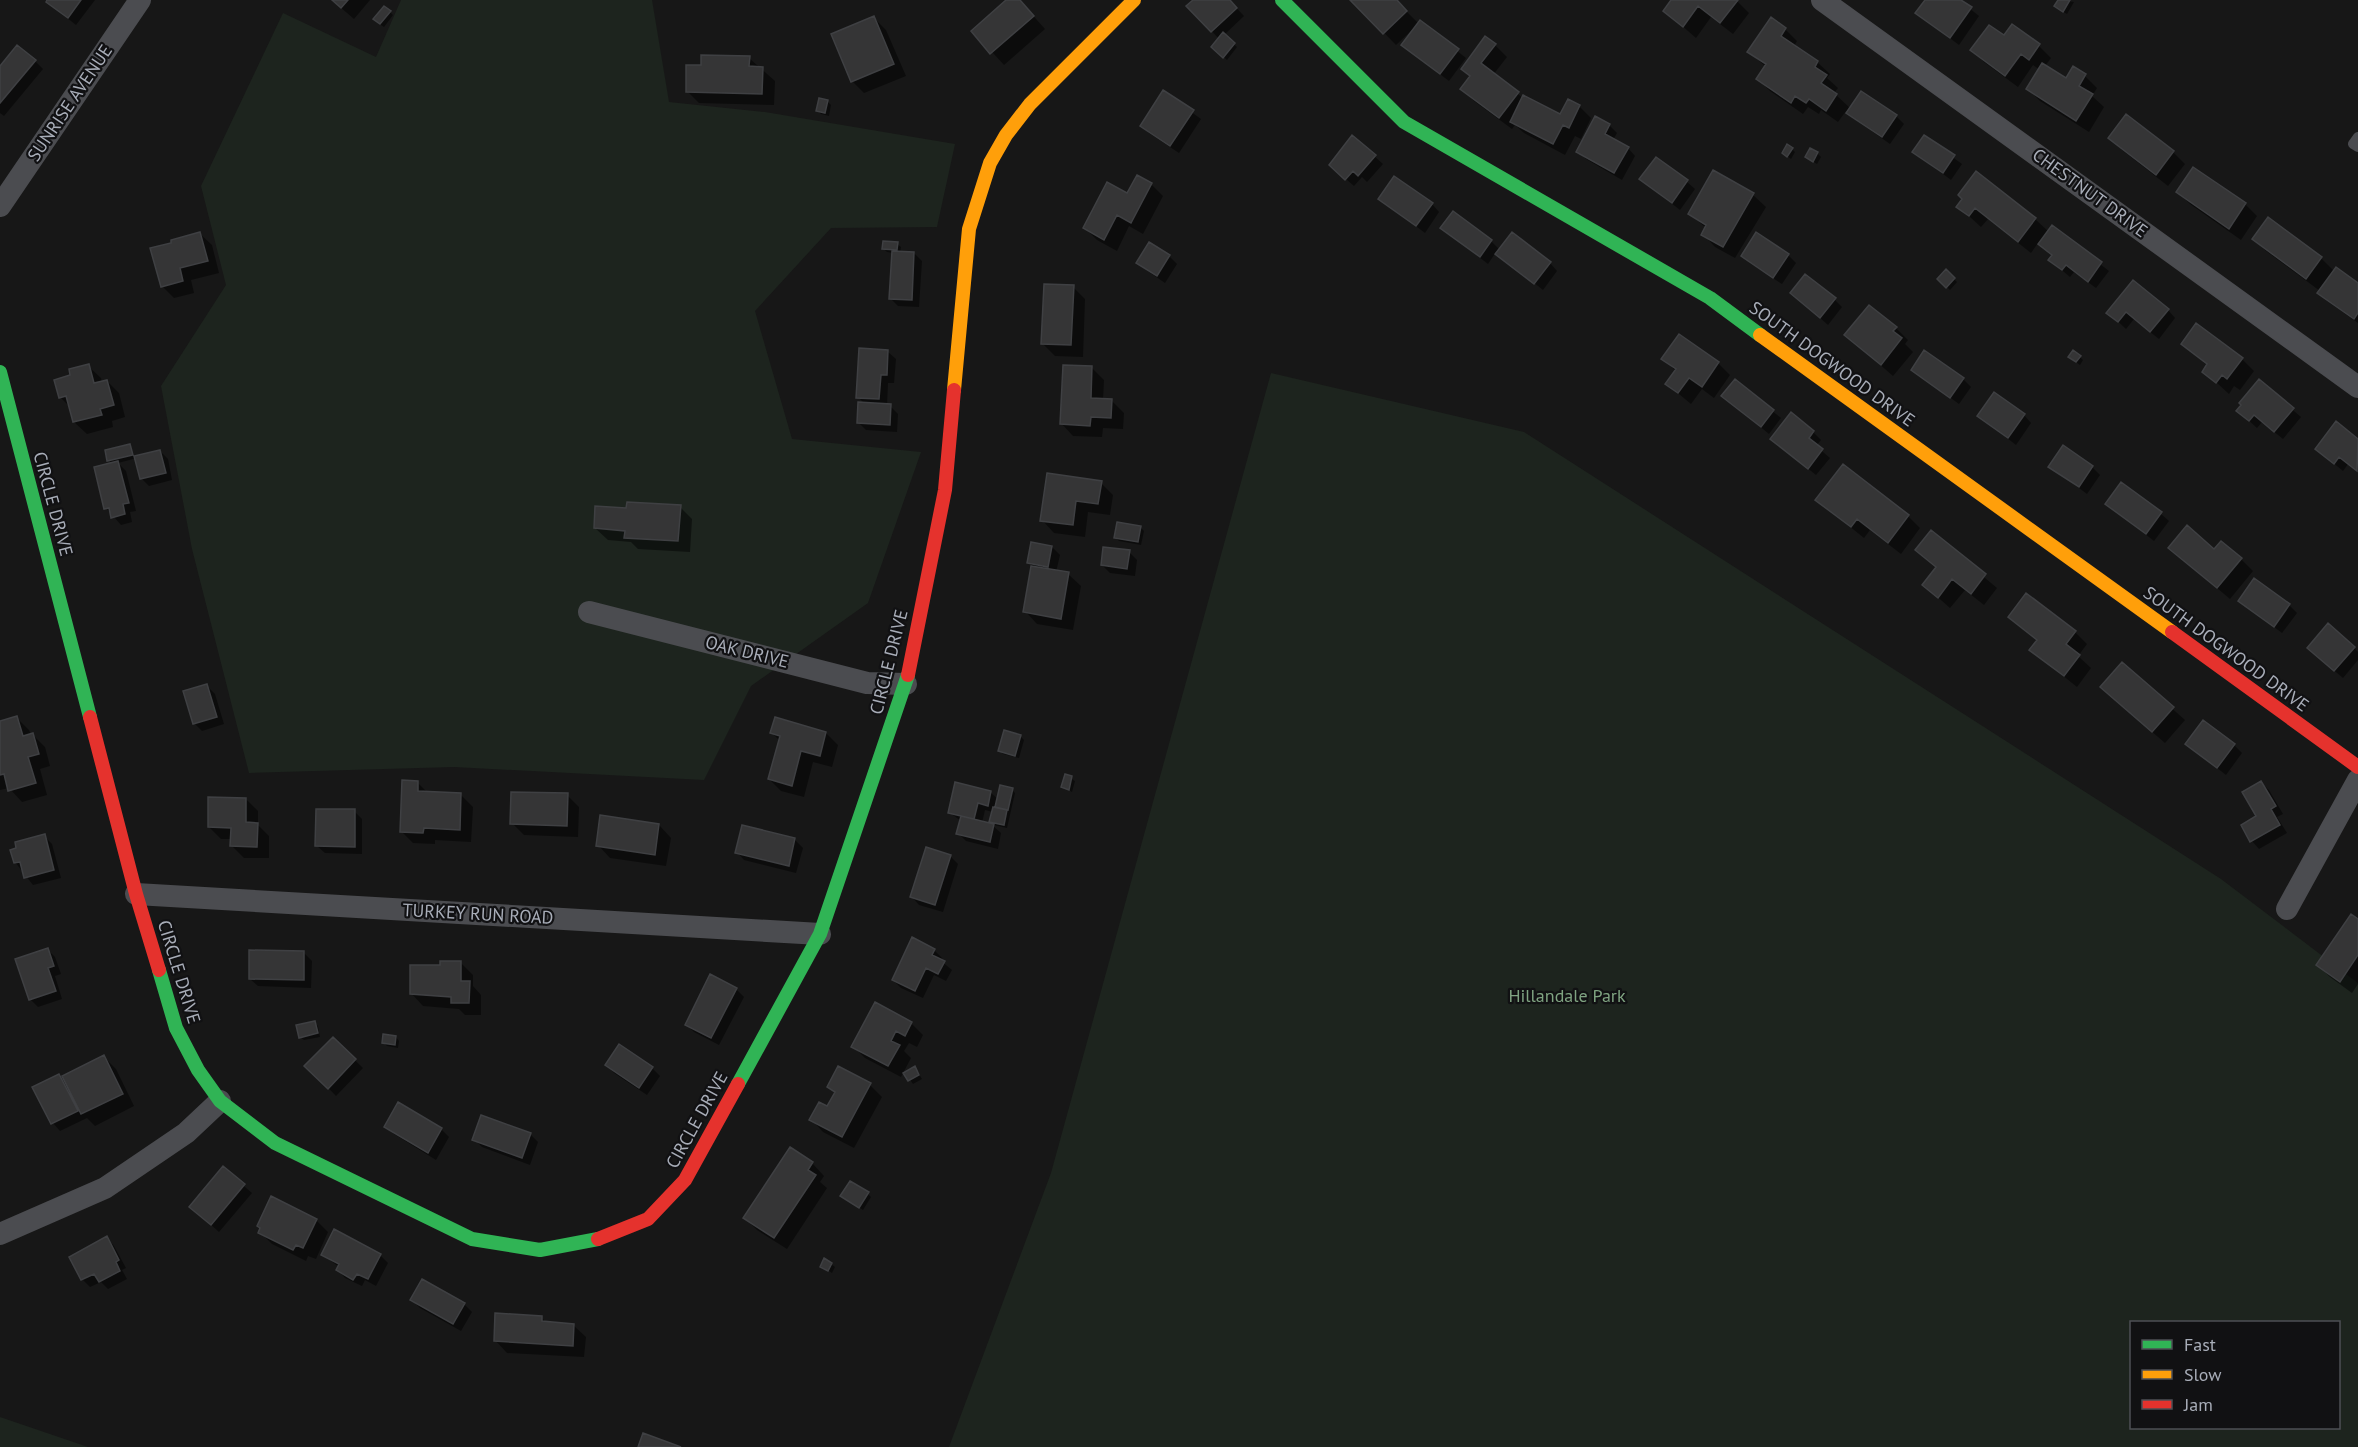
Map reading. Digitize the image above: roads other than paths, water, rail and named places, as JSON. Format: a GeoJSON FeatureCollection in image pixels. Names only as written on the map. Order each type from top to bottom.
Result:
{"type":"FeatureCollection","features":[{"type":"Feature","properties":{"kind":"street","name":"SUNRISE AVENUE"},"geometry":{"type":"LineString","coordinates":[[0,206],[140,0]]}},
{"type":"Feature","properties":{"kind":"street","name":"CIRCLE DRIVE"},"geometry":{"type":"LineString","coordinates":[[0,372],[136,894],[176,1028],[198,1071],[220,1101],[275,1143],[472,1239],[540,1250],[602,1238],[648,1219],[685,1180],[820,934],[906,684],[945,490],[969,229],[993,157],[1006,135],[1030,104],[1134,0]]}},
{"type":"Feature","properties":{"kind":"street","name":"SOUTH DOGWOOD DRIVE"},"geometry":{"type":"LineString","coordinates":[[1282,0],[1404,122],[1710,298],[2358,766]]}},
{"type":"Feature","properties":{"kind":"street","name":"CHESTNUT DRIVE"},"geometry":{"type":"LineString","coordinates":[[1822,0],[2358,387]]}},
{"type":"Feature","properties":{"kind":"street","name":"OAK DRIVE"},"geometry":{"type":"LineString","coordinates":[[589,612],[867,683],[906,684]]}},
{"type":"Feature","properties":{"kind":"street"},"geometry":{"type":"LineString","coordinates":[[2287,909],[2358,780]]}},
{"type":"Feature","properties":{"kind":"street","name":"TURKEY RUN ROAD"},"geometry":{"type":"LineString","coordinates":[[136,894],[820,934]]}},
{"type":"Feature","properties":{"kind":"street"},"geometry":{"type":"LineString","coordinates":[[0,1234],[105,1188],[186,1133],[220,1101]]}},
{"type":"Feature","properties":{"kind":"lane"},"geometry":{"type":"LineString","coordinates":[[2358,137],[2353,144],[2358,147]]}},
{"type":"Feature","properties":{"kind":"park label","name":"Hillandale Park"},"geometry":{"type":"Point","coordinates":[1567,996]}}]}
